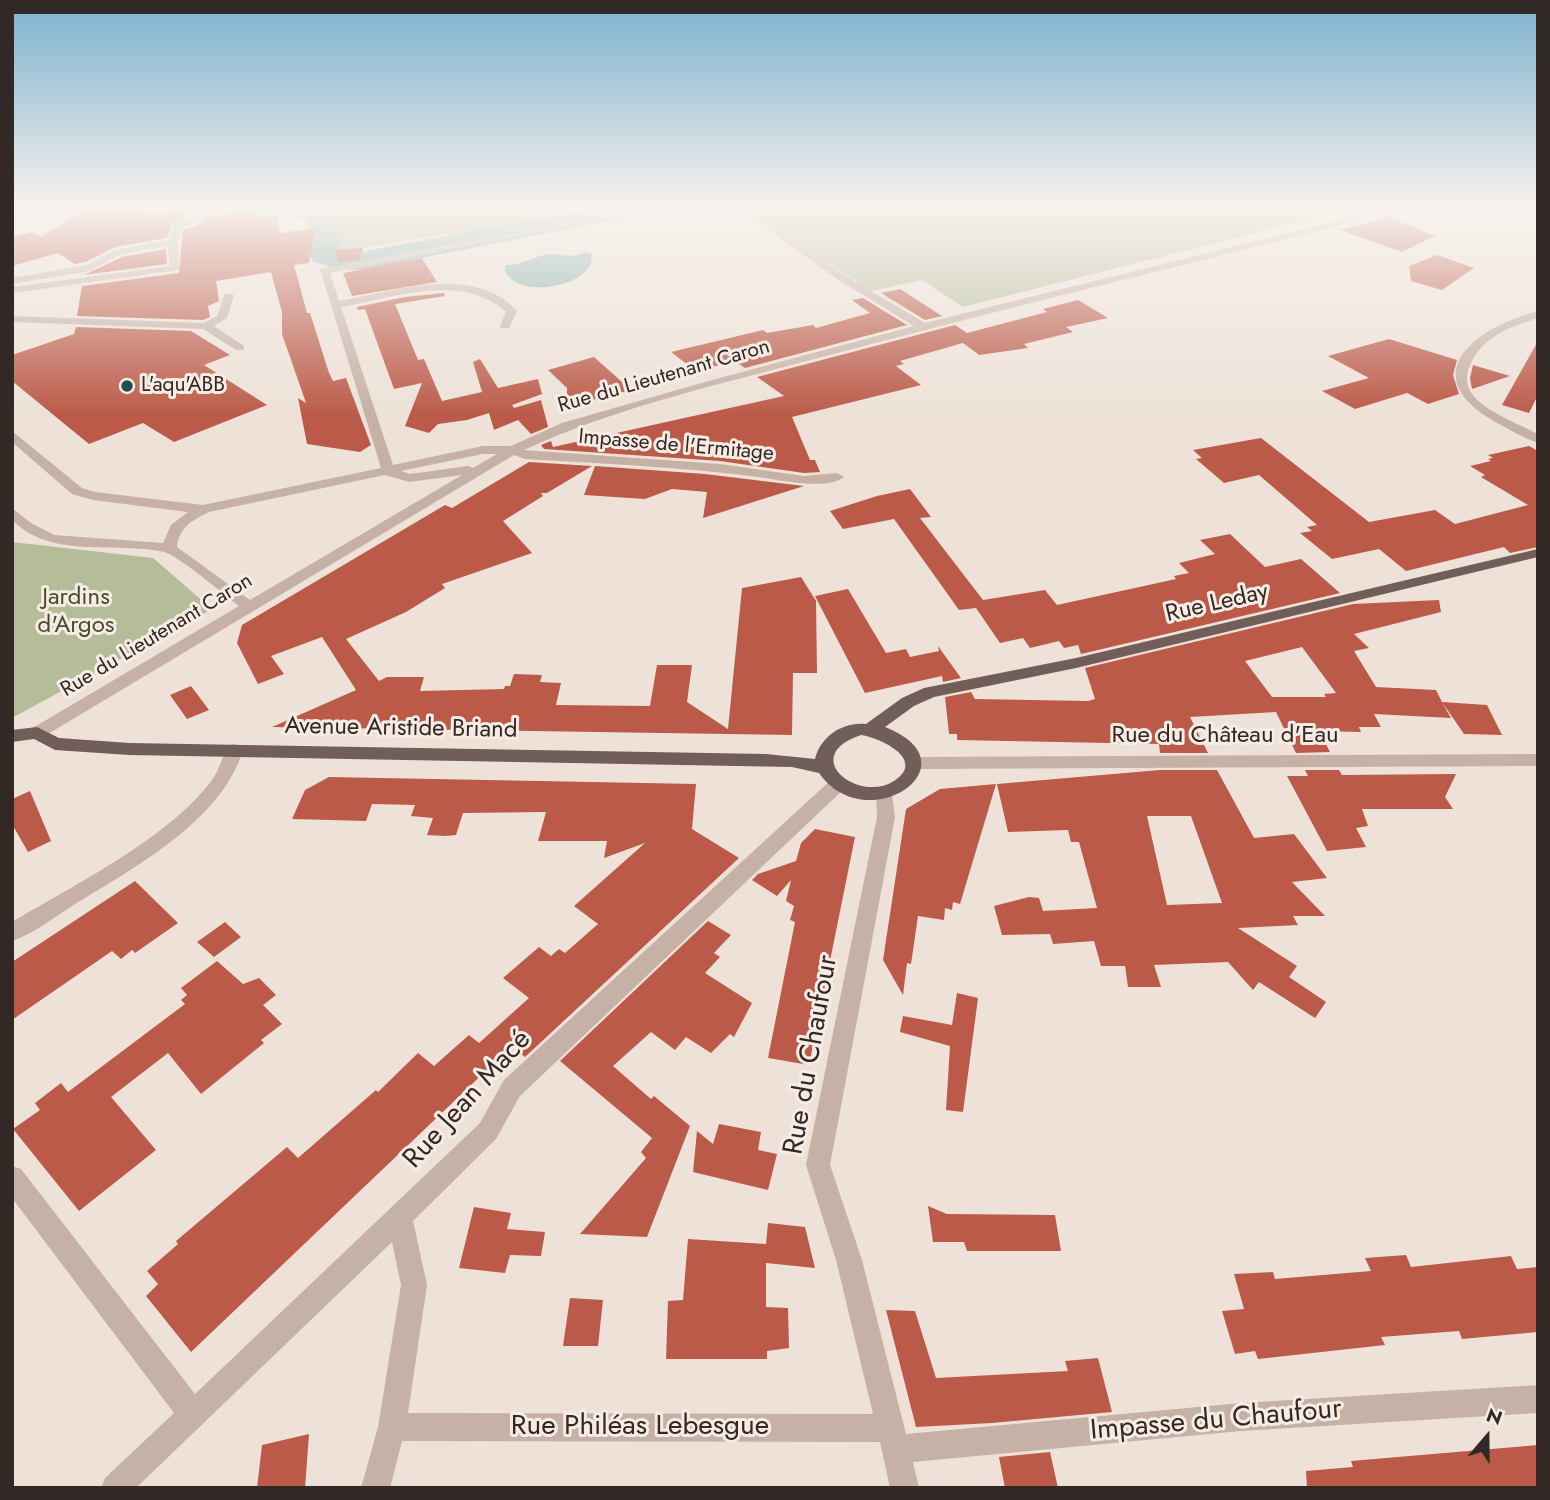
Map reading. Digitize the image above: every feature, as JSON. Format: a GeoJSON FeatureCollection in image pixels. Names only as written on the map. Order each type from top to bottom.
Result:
{"type":"FeatureCollection","features":[{"type":"Feature","properties":{"kind":"main road","name":"Rue Leday"},"geometry":{"type":"LineString","coordinates":[[871,729],[908,702],[930,692],[1076,663],[1538,553]]}},
{"type":"Feature","properties":{"kind":"main road"},"geometry":{"type":"LineString","coordinates":[[898,738],[900,721],[908,702]]}},
{"type":"Feature","properties":{"kind":"main road"},"geometry":{"type":"LineString","coordinates":[[871,729],[898,738],[909,750],[913,763],[906,781],[885,792],[860,793],[829,769],[832,740],[840,735],[871,729]]}},
{"type":"Feature","properties":{"kind":"main road","name":"Avenue Aristide Briand"},"geometry":{"type":"LineString","coordinates":[[12,736],[37,733],[55,744],[130,749],[792,761],[829,769]]}},
{"type":"Feature","properties":{"kind":"street"},"geometry":{"type":"LineString","coordinates":[[12,282],[45,276]]}},
{"type":"Feature","properties":{"kind":"street"},"geometry":{"type":"LineString","coordinates":[[12,290],[116,276]]}},
{"type":"Feature","properties":{"kind":"street"},"geometry":{"type":"LineString","coordinates":[[326,276],[390,471]]}},
{"type":"Feature","properties":{"kind":"street"},"geometry":{"type":"LineString","coordinates":[[840,276],[923,327]]}},
{"type":"Feature","properties":{"kind":"street","name":"Rue du Lieutenant Caron"},"geometry":{"type":"LineString","coordinates":[[37,733],[513,450],[566,426],[716,382],[1129,276]]}},
{"type":"Feature","properties":{"kind":"street"},"geometry":{"type":"LineString","coordinates":[[335,304],[445,286],[460,286],[504,303],[512,311],[505,326]]}},
{"type":"Feature","properties":{"kind":"street"},"geometry":{"type":"LineString","coordinates":[[12,319],[205,326],[222,318],[229,295]]}},
{"type":"Feature","properties":{"kind":"street"},"geometry":{"type":"LineString","coordinates":[[1538,314],[1485,335],[1472,348],[1461,370],[1464,391],[1479,405],[1538,439]]}},
{"type":"Feature","properties":{"kind":"street"},"geometry":{"type":"LineString","coordinates":[[205,326],[240,348]]}},
{"type":"Feature","properties":{"kind":"street"},"geometry":{"type":"LineString","coordinates":[[12,435],[77,491],[93,496],[205,509]]}},
{"type":"Feature","properties":{"kind":"street"},"geometry":{"type":"LineString","coordinates":[[170,548],[170,538],[177,526],[186,517],[205,509],[483,450],[513,450]]}},
{"type":"Feature","properties":{"kind":"street","name":"Impasse de l'Ermitage"},"geometry":{"type":"LineString","coordinates":[[513,450],[526,455],[720,468],[804,480],[837,477]]}},
{"type":"Feature","properties":{"kind":"street"},"geometry":{"type":"LineString","coordinates":[[409,478],[485,467]]}},
{"type":"Feature","properties":{"kind":"street"},"geometry":{"type":"LineString","coordinates":[[390,471],[409,478],[420,489],[424,502]]}},
{"type":"Feature","properties":{"kind":"street"},"geometry":{"type":"LineString","coordinates":[[12,512],[26,526],[51,539],[170,548],[248,606]]}},
{"type":"Feature","properties":{"kind":"street"},"geometry":{"type":"LineString","coordinates":[[12,933],[174,827],[216,788],[225,774],[234,750]]}},
{"type":"Feature","properties":{"kind":"street","name":"Rue du Château d'Eau"},"geometry":{"type":"LineString","coordinates":[[913,763],[1538,760]]}},
{"type":"Feature","properties":{"kind":"street","name":"Rue Jean Macé"},"geometry":{"type":"LineString","coordinates":[[115,1488],[488,1131],[512,1088],[829,769]]}},
{"type":"Feature","properties":{"kind":"street","name":"Rue du Chaufour"},"geometry":{"type":"LineString","coordinates":[[885,792],[886,817],[818,1165],[849,1260],[905,1488]]}},
{"type":"Feature","properties":{"kind":"street"},"geometry":{"type":"LineString","coordinates":[[12,1178],[192,1413]]}},
{"type":"Feature","properties":{"kind":"street"},"geometry":{"type":"LineString","coordinates":[[375,1488],[392,1427],[414,1285],[400,1217]]}},
{"type":"Feature","properties":{"kind":"street","name":"Impasse du Chaufour"},"geometry":{"type":"LineString","coordinates":[[891,1438],[1538,1399]]}},
{"type":"Feature","properties":{"kind":"street","name":"Rue Philéas Lebesgue"},"geometry":{"type":"LineString","coordinates":[[392,1427],[891,1438]]}},
{"type":"Feature","properties":{"kind":"green space"},"geometry":{"type":"Polygon","coordinates":[[[849,276],[1085,276],[963,307],[922,280],[872,291],[849,276]]]}},
{"type":"Feature","properties":{"kind":"green space","name":"Jardins d'Argos"},"geometry":{"type":"Polygon","coordinates":[[[12,542],[153,558],[212,609],[12,718],[12,542]]]}},
{"type":"Feature","properties":{"kind":"water"},"geometry":{"type":"Polygon","coordinates":[[[510,276],[580,276],[555,286],[539,287],[524,285],[510,276]]]}},
{"type":"Feature","properties":{"kind":"building"},"geometry":{"type":"Polygon","coordinates":[[[157,276],[247,276],[216,281],[219,301],[208,306],[210,317],[203,320],[77,316],[82,286],[157,276]]]}},
{"type":"Feature","properties":{"kind":"building"},"geometry":{"type":"Polygon","coordinates":[[[272,276],[297,276],[329,373],[333,381],[346,378],[371,445],[360,452],[307,444],[298,398],[306,403],[282,334],[282,312],[272,276]]]}},
{"type":"Feature","properties":{"kind":"building"},"geometry":{"type":"Polygon","coordinates":[[[344,276],[433,276],[437,282],[352,296],[344,276]]]}},
{"type":"Feature","properties":{"kind":"building"},"geometry":{"type":"Polygon","coordinates":[[[1410,276],[1462,276],[1442,290],[1411,281],[1410,276]]]}},
{"type":"Feature","properties":{"kind":"building"},"geometry":{"type":"Polygon","coordinates":[[[900,289],[942,316],[925,320],[881,293],[900,289]]]}},
{"type":"Feature","properties":{"kind":"building"},"geometry":{"type":"Polygon","coordinates":[[[444,293],[445,296],[395,304],[418,360],[424,359],[442,401],[482,392],[473,362],[480,359],[498,388],[538,379],[542,394],[512,405],[514,408],[541,400],[548,427],[531,434],[518,420],[494,430],[489,413],[467,420],[438,424],[429,433],[405,426],[422,383],[394,389],[365,309],[358,310],[357,307],[405,297],[444,293]]]}},
{"type":"Feature","properties":{"kind":"building"},"geometry":{"type":"Polygon","coordinates":[[[863,298],[907,325],[745,368],[735,361],[696,371],[671,352],[763,330],[767,333],[813,325],[816,328],[870,313],[852,300],[863,298]]]}},
{"type":"Feature","properties":{"kind":"building"},"geometry":{"type":"Polygon","coordinates":[[[1078,300],[1108,318],[1066,327],[1073,332],[1024,344],[1028,348],[979,355],[963,343],[900,361],[904,364],[896,366],[921,385],[792,417],[810,460],[815,460],[820,472],[804,473],[720,461],[544,449],[541,445],[551,441],[553,447],[784,396],[757,377],[955,325],[967,333],[1047,312],[1043,309],[1078,300]]]}},
{"type":"Feature","properties":{"kind":"building","name":"L'aqu'ABB"},"geometry":{"type":"Polygon","coordinates":[[[76,327],[191,331],[230,355],[204,365],[267,405],[174,442],[143,423],[89,444],[12,381],[12,355],[74,334],[76,327]]]}},
{"type":"Feature","properties":{"kind":"building"},"geometry":{"type":"Polygon","coordinates":[[[1389,339],[1457,360],[1453,375],[1459,394],[1428,404],[1407,393],[1355,409],[1322,391],[1369,378],[1328,356],[1389,339]]]}},
{"type":"Feature","properties":{"kind":"building"},"geometry":{"type":"Polygon","coordinates":[[[1538,341],[1538,395],[1529,413],[1502,405],[1538,341]]]}},
{"type":"Feature","properties":{"kind":"building"},"geometry":{"type":"Polygon","coordinates":[[[594,357],[631,390],[576,404],[567,395],[567,388],[548,370],[594,357]]]}},
{"type":"Feature","properties":{"kind":"building"},"geometry":{"type":"Polygon","coordinates":[[[1473,365],[1510,376],[1472,389],[1470,378],[1473,365]]]}},
{"type":"Feature","properties":{"kind":"building"},"geometry":{"type":"Polygon","coordinates":[[[1261,438],[1369,522],[1435,510],[1455,524],[1528,505],[1481,477],[1485,475],[1470,466],[1491,461],[1488,459],[1493,458],[1488,455],[1529,446],[1538,451],[1538,547],[1510,553],[1504,547],[1406,571],[1379,549],[1332,559],[1300,533],[1312,531],[1307,527],[1317,525],[1259,475],[1224,483],[1196,459],[1202,458],[1193,450],[1261,438]]]}},
{"type":"Feature","properties":{"kind":"building"},"geometry":{"type":"Polygon","coordinates":[[[529,462],[592,466],[547,493],[541,493],[543,496],[503,521],[532,553],[442,584],[445,588],[406,612],[346,639],[379,681],[387,677],[424,677],[420,691],[504,689],[505,686],[510,686],[514,674],[542,675],[540,682],[561,683],[556,705],[650,706],[657,665],[692,665],[687,702],[728,729],[742,588],[801,577],[816,601],[817,673],[793,673],[792,735],[272,727],[356,690],[322,637],[271,656],[284,674],[258,684],[237,643],[242,625],[445,505],[452,508],[529,462]]]}},
{"type":"Feature","properties":{"kind":"building"},"geometry":{"type":"Polygon","coordinates":[[[595,466],[705,474],[804,486],[703,518],[707,492],[672,489],[645,499],[584,495],[595,466]]]}},
{"type":"Feature","properties":{"kind":"building"},"geometry":{"type":"Polygon","coordinates":[[[910,489],[931,517],[920,518],[983,600],[1045,590],[1057,605],[1176,579],[1174,576],[1189,573],[1179,563],[1215,554],[1200,540],[1230,534],[1265,567],[1301,559],[1340,593],[1081,654],[1078,645],[1064,648],[1059,641],[1030,648],[1023,638],[1000,643],[976,608],[959,610],[894,519],[843,529],[830,511],[910,489]]]}},
{"type":"Feature","properties":{"kind":"building"},"geometry":{"type":"Polygon","coordinates":[[[848,589],[886,653],[906,649],[910,657],[939,651],[938,646],[961,678],[943,682],[942,676],[865,693],[815,596],[848,589]]]}},
{"type":"Feature","properties":{"kind":"building"},"geometry":{"type":"Polygon","coordinates":[[[1439,600],[1441,612],[1354,634],[1369,648],[1354,651],[1376,687],[1436,690],[1451,718],[1374,714],[1381,727],[1359,727],[1361,732],[1319,731],[1330,752],[1296,753],[1276,712],[1190,717],[1208,753],[1160,753],[1159,744],[957,740],[957,734],[949,734],[945,697],[971,692],[975,699],[1088,701],[1095,699],[1085,668],[1353,604],[1439,600]],[[1302,647],[1245,661],[1272,697],[1326,697],[1324,694],[1336,693],[1302,647]]]}},
{"type":"Feature","properties":{"kind":"building"},"geometry":{"type":"Polygon","coordinates":[[[191,686],[209,710],[187,719],[170,695],[191,686]]]}},
{"type":"Feature","properties":{"kind":"building"},"geometry":{"type":"Polygon","coordinates":[[[1442,702],[1487,705],[1502,735],[1464,734],[1442,702]]]}},
{"type":"Feature","properties":{"kind":"building"},"geometry":{"type":"Polygon","coordinates":[[[1160,770],[1217,770],[1254,838],[1294,834],[1327,878],[1292,882],[1325,916],[1293,916],[1298,925],[1238,928],[1297,966],[1289,977],[1326,1002],[1315,1018],[1259,982],[1253,990],[1228,962],[1154,965],[1161,987],[1128,987],[1125,966],[1101,966],[1094,941],[1053,944],[1050,934],[1002,935],[994,906],[1029,897],[1039,898],[1043,911],[1097,908],[1079,842],[1071,842],[1068,830],[1008,832],[997,784],[1160,770]],[[1147,816],[1167,905],[1222,903],[1191,816],[1147,816]]]}},
{"type":"Feature","properties":{"kind":"building"},"geometry":{"type":"Polygon","coordinates":[[[1305,770],[1339,770],[1342,775],[1456,774],[1445,797],[1453,809],[1362,809],[1368,826],[1356,828],[1366,847],[1327,851],[1287,776],[1308,776],[1305,770]]]}},
{"type":"Feature","properties":{"kind":"building"},"geometry":{"type":"Polygon","coordinates":[[[329,777],[696,784],[692,829],[739,858],[525,1057],[512,1046],[191,1352],[146,1296],[158,1284],[147,1271],[178,1244],[176,1241],[287,1147],[298,1158],[376,1090],[378,1092],[418,1053],[434,1066],[469,1035],[479,1043],[529,998],[503,978],[539,947],[551,956],[559,949],[565,953],[598,924],[574,906],[645,843],[604,858],[607,841],[538,841],[546,812],[463,813],[456,835],[445,836],[427,835],[433,818],[411,816],[415,805],[372,804],[366,821],[292,819],[305,790],[329,777]]]}},
{"type":"Feature","properties":{"kind":"building"},"geometry":{"type":"Polygon","coordinates":[[[996,784],[960,904],[953,902],[952,910],[945,908],[944,920],[918,916],[903,995],[883,960],[906,809],[940,789],[996,784]]]}},
{"type":"Feature","properties":{"kind":"building"},"geometry":{"type":"Polygon","coordinates":[[[30,791],[51,841],[28,852],[12,824],[12,799],[30,791]]]}},
{"type":"Feature","properties":{"kind":"building"},"geometry":{"type":"Polygon","coordinates":[[[815,829],[855,837],[809,1065],[768,1058],[795,922],[790,920],[794,906],[786,901],[791,880],[777,896],[752,880],[758,874],[796,861],[801,843],[815,829]]]}},
{"type":"Feature","properties":{"kind":"building"},"geometry":{"type":"Polygon","coordinates":[[[135,881],[178,923],[135,953],[132,950],[121,959],[112,951],[12,1020],[12,962],[135,881]]]}},
{"type":"Feature","properties":{"kind":"building"},"geometry":{"type":"Polygon","coordinates":[[[708,921],[731,935],[714,953],[720,957],[705,973],[752,1003],[734,1037],[730,1034],[711,1053],[686,1037],[675,1050],[651,1032],[613,1066],[651,1099],[654,1096],[690,1126],[647,1237],[580,1234],[646,1158],[641,1152],[652,1138],[560,1061],[708,921]]]}},
{"type":"Feature","properties":{"kind":"building"},"geometry":{"type":"Polygon","coordinates":[[[225,922],[241,937],[214,957],[197,942],[225,922]]]}},
{"type":"Feature","properties":{"kind":"building"},"geometry":{"type":"Polygon","coordinates":[[[217,961],[243,984],[259,978],[276,995],[263,1005],[282,1024],[261,1040],[264,1043],[201,1094],[168,1053],[111,1097],[156,1150],[79,1211],[13,1129],[40,1110],[35,1103],[61,1083],[68,1092],[185,1004],[181,1000],[187,995],[181,988],[217,961]]]}},
{"type":"Feature","properties":{"kind":"building"},"geometry":{"type":"Polygon","coordinates":[[[957,993],[978,998],[963,1112],[946,1110],[950,1046],[900,1032],[903,1016],[952,1025],[957,993]]]}},
{"type":"Feature","properties":{"kind":"building"},"geometry":{"type":"Polygon","coordinates":[[[719,1124],[761,1132],[758,1150],[777,1154],[768,1190],[693,1172],[697,1131],[713,1144],[719,1124]]]}},
{"type":"Feature","properties":{"kind":"building"},"geometry":{"type":"Polygon","coordinates":[[[928,1206],[947,1214],[1055,1215],[1061,1251],[967,1251],[964,1242],[933,1242],[928,1206]]]}},
{"type":"Feature","properties":{"kind":"building"},"geometry":{"type":"Polygon","coordinates":[[[474,1207],[511,1213],[507,1229],[545,1232],[541,1256],[510,1255],[505,1273],[459,1268],[474,1207]]]}},
{"type":"Feature","properties":{"kind":"building"},"geometry":{"type":"Polygon","coordinates":[[[768,1223],[805,1227],[815,1268],[766,1263],[766,1307],[788,1308],[789,1348],[767,1351],[767,1359],[666,1359],[668,1301],[683,1300],[688,1239],[766,1244],[768,1223]]]}},
{"type":"Feature","properties":{"kind":"building"},"geometry":{"type":"Polygon","coordinates":[[[1406,1255],[1411,1267],[1511,1256],[1517,1269],[1538,1267],[1538,1332],[1462,1339],[1459,1331],[1381,1337],[1385,1345],[1258,1359],[1255,1351],[1235,1354],[1222,1311],[1244,1309],[1234,1274],[1273,1272],[1275,1279],[1371,1271],[1365,1258],[1406,1255]]]}},
{"type":"Feature","properties":{"kind":"building"},"geometry":{"type":"Polygon","coordinates":[[[570,1298],[603,1300],[598,1346],[563,1346],[570,1298]]]}},
{"type":"Feature","properties":{"kind":"building"},"geometry":{"type":"Polygon","coordinates":[[[886,1310],[915,1311],[936,1378],[1068,1371],[1065,1361],[1098,1358],[1112,1412],[916,1427],[886,1310]]]}},
{"type":"Feature","properties":{"kind":"building"},"geometry":{"type":"Polygon","coordinates":[[[309,1434],[305,1488],[257,1488],[262,1445],[309,1434]]]}},
{"type":"Feature","properties":{"kind":"building"},"geometry":{"type":"Polygon","coordinates":[[[1538,1445],[1538,1488],[1307,1488],[1306,1471],[1353,1467],[1351,1461],[1538,1445]]]}},
{"type":"Feature","properties":{"kind":"building"},"geometry":{"type":"Polygon","coordinates":[[[1050,1452],[1058,1488],[1005,1488],[999,1457],[1050,1452]]]}},
{"type":"Feature","properties":{"kind":"place","name":"L'aqu'ABB"},"geometry":{"type":"Point","coordinates":[127,386]}}]}
